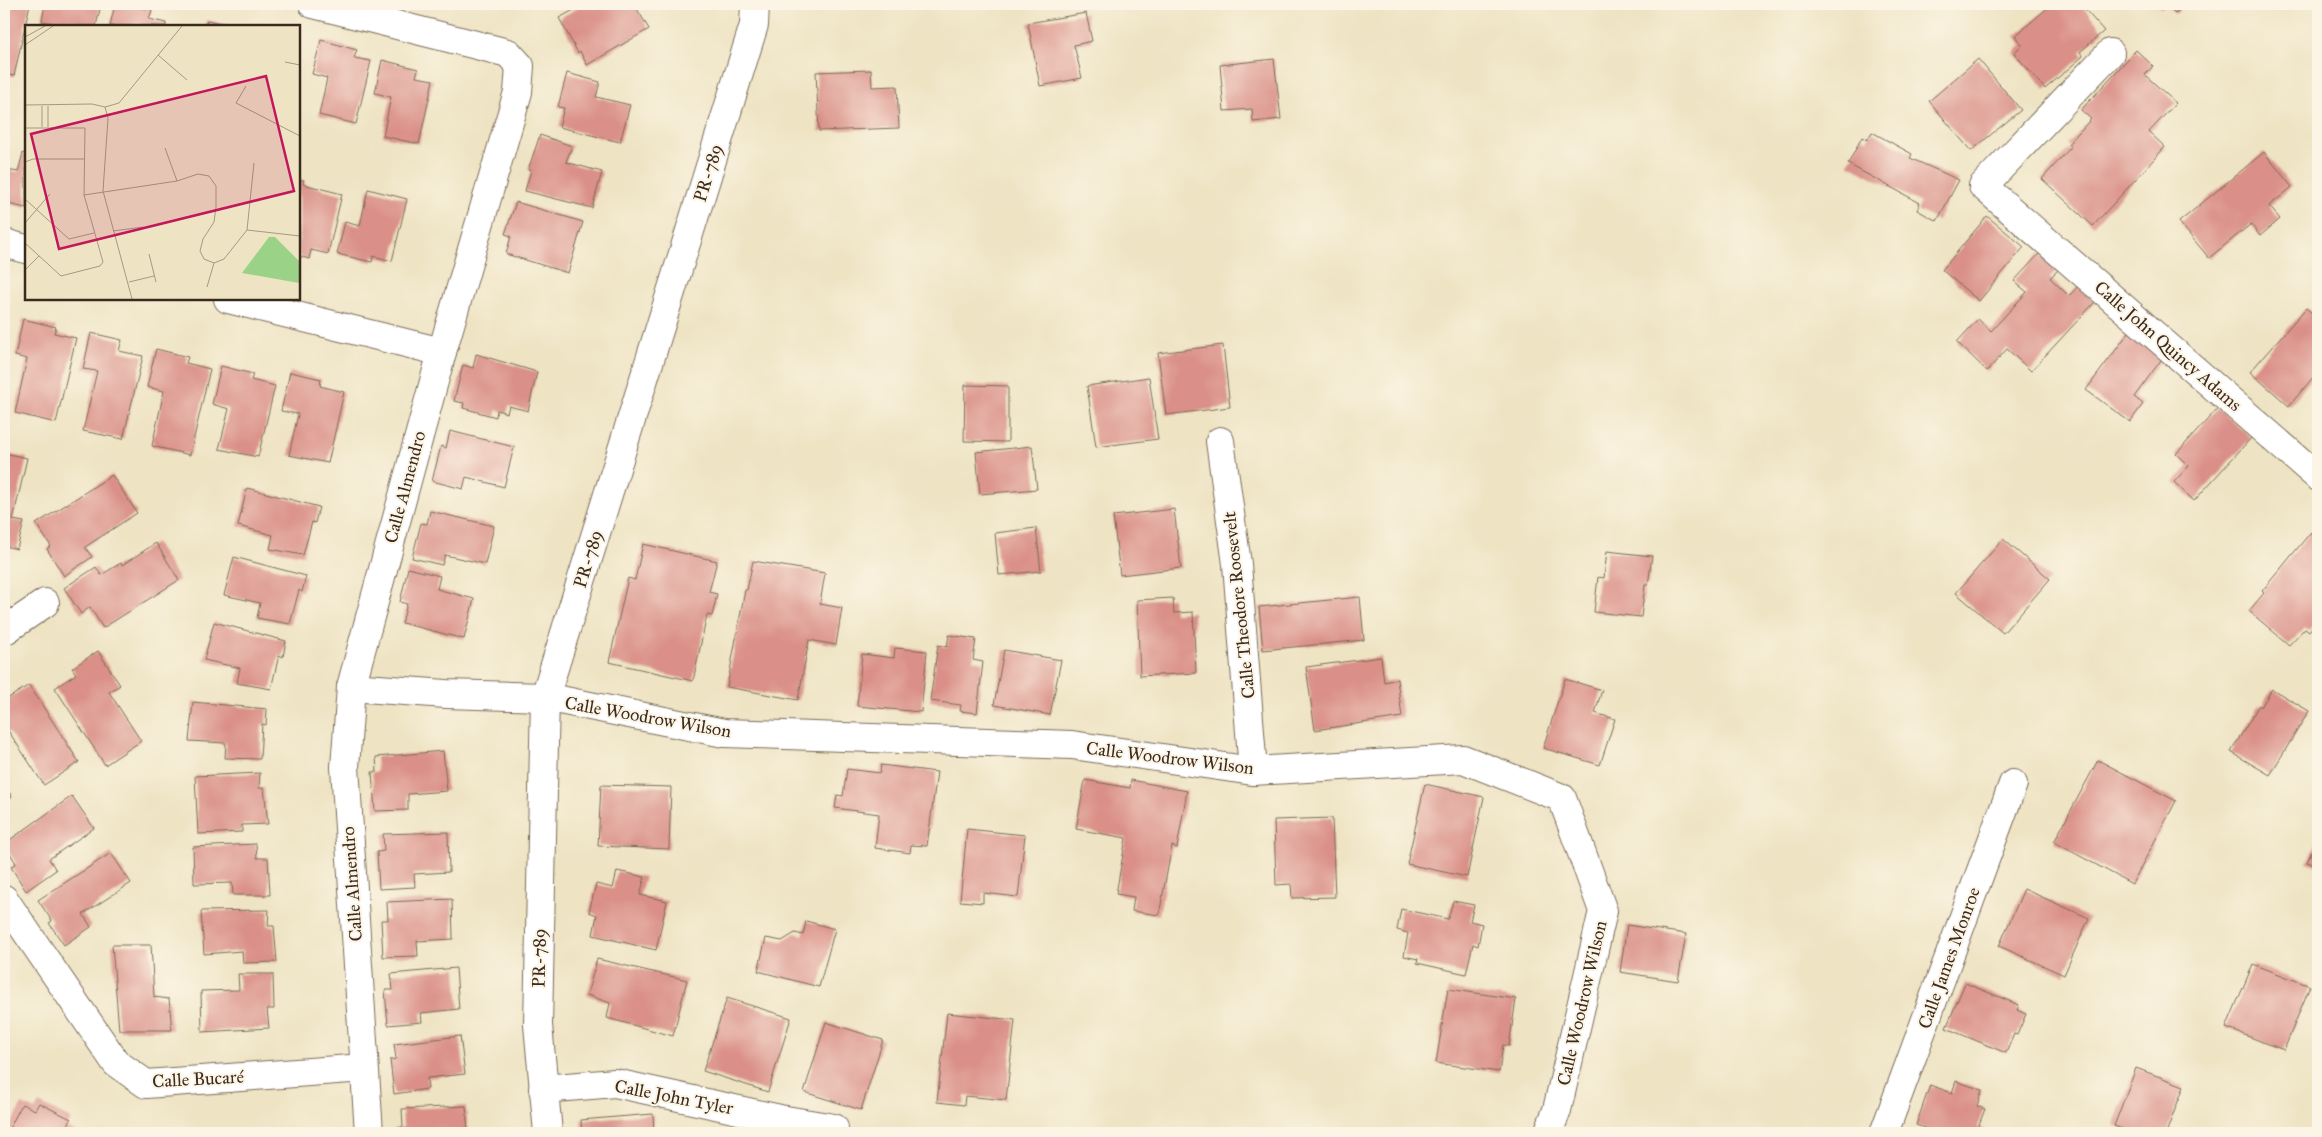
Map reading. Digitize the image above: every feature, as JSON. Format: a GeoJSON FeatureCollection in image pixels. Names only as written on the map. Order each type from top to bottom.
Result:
{"type":"FeatureCollection","features":[{"type":"Feature","properties":{"kind":"street","name":"Calle Almendro"},"geometry":{"type":"LineString","coordinates":[[313,4],[508,53],[520,66],[518,92],[442,352],[351,687],[345,767],[364,1068],[370,1133]]}},
{"type":"Feature","properties":{"kind":"street","name":"PR-789"},"geometry":{"type":"LineString","coordinates":[[548,1133],[538,1025],[545,698],[754,25],[755,4]]}},
{"type":"Feature","properties":{"kind":"street","name":"Calle John Quincy Adams"},"geometry":{"type":"LineString","coordinates":[[2110,53],[1983,186],[2318,477]]}},
{"type":"Feature","properties":{"kind":"street"},"geometry":{"type":"LineString","coordinates":[[4,243],[25,248]]}},
{"type":"Feature","properties":{"kind":"street"},"geometry":{"type":"LineString","coordinates":[[232,300],[442,352]]}},
{"type":"Feature","properties":{"kind":"street","name":"Calle Theodore Roosevelt"},"geometry":{"type":"LineString","coordinates":[[1220,441],[1237,564],[1253,770]]}},
{"type":"Feature","properties":{"kind":"street"},"geometry":{"type":"LineString","coordinates":[[4,631],[45,603]]}},
{"type":"Feature","properties":{"kind":"street","name":"Calle Woodrow Wilson"},"geometry":{"type":"LineString","coordinates":[[351,687],[446,694],[545,698],[724,733],[1072,745],[1253,770],[1463,759],[1562,798],[1603,911],[1557,1110],[1548,1133]]}},
{"type":"Feature","properties":{"kind":"street","name":"Calle James Monroe"},"geometry":{"type":"LineString","coordinates":[[1884,1133],[2013,784]]}},
{"type":"Feature","properties":{"kind":"street","name":"Calle Bucaré"},"geometry":{"type":"LineString","coordinates":[[4,900],[116,1064],[146,1084],[364,1068]]}},
{"type":"Feature","properties":{"kind":"street","name":"Calle John Tyler"},"geometry":{"type":"LineString","coordinates":[[544,1090],[615,1083],[780,1119],[834,1128]]}},
{"type":"Feature","properties":{"kind":"building"},"geometry":{"type":"Polygon","coordinates":[[[4,4],[30,4],[14,76],[4,74],[4,4]]]}},
{"type":"Feature","properties":{"kind":"building"},"geometry":{"type":"Polygon","coordinates":[[[45,4],[81,4],[100,9],[96,25],[52,25],[53,23],[42,21],[45,4]]]}},
{"type":"Feature","properties":{"kind":"building"},"geometry":{"type":"Polygon","coordinates":[[[115,4],[127,4],[152,10],[149,19],[166,23],[166,25],[110,25],[115,4]]]}},
{"type":"Feature","properties":{"kind":"building"},"geometry":{"type":"Polygon","coordinates":[[[585,4],[591,4],[593,8],[601,4],[634,4],[649,29],[587,65],[580,51],[578,53],[559,18],[585,4]]]}},
{"type":"Feature","properties":{"kind":"building"},"geometry":{"type":"Polygon","coordinates":[[[2052,4],[2080,4],[2104,31],[2080,52],[2083,56],[2045,89],[2014,53],[2022,45],[2015,36],[2052,4]]]}},
{"type":"Feature","properties":{"kind":"building"},"geometry":{"type":"Polygon","coordinates":[[[2156,4],[2165,4],[2161,8],[2156,4]]]}},
{"type":"Feature","properties":{"kind":"building"},"geometry":{"type":"Polygon","coordinates":[[[2165,4],[2186,4],[2175,14],[2165,4]]]}},
{"type":"Feature","properties":{"kind":"building"},"geometry":{"type":"Polygon","coordinates":[[[1086,13],[1092,41],[1074,45],[1082,78],[1040,86],[1028,23],[1086,13]]]}},
{"type":"Feature","properties":{"kind":"building"},"geometry":{"type":"Polygon","coordinates":[[[207,20],[229,25],[205,25],[207,20]]]}},
{"type":"Feature","properties":{"kind":"building"},"geometry":{"type":"Polygon","coordinates":[[[321,40],[357,50],[354,58],[371,61],[356,124],[319,115],[327,78],[312,74],[321,40]]]}},
{"type":"Feature","properties":{"kind":"building"},"geometry":{"type":"Polygon","coordinates":[[[2136,50],[2153,66],[2145,75],[2176,103],[2149,132],[2165,147],[2093,226],[2042,179],[2071,147],[2068,144],[2091,119],[2081,110],[2136,50]]]}},
{"type":"Feature","properties":{"kind":"building"},"geometry":{"type":"Polygon","coordinates":[[[1274,59],[1281,119],[1253,122],[1252,109],[1224,111],[1220,65],[1274,59]]]}},
{"type":"Feature","properties":{"kind":"building"},"geometry":{"type":"Polygon","coordinates":[[[1978,59],[2021,110],[1971,151],[1929,101],[1978,59]]]}},
{"type":"Feature","properties":{"kind":"building"},"geometry":{"type":"Polygon","coordinates":[[[382,60],[418,69],[416,77],[433,80],[419,144],[383,136],[391,97],[375,93],[382,60]]]}},
{"type":"Feature","properties":{"kind":"building"},"geometry":{"type":"Polygon","coordinates":[[[871,70],[872,87],[897,86],[899,128],[819,131],[816,72],[871,70]]]}},
{"type":"Feature","properties":{"kind":"building"},"geometry":{"type":"Polygon","coordinates":[[[567,73],[600,82],[596,97],[630,105],[620,142],[559,127],[564,108],[558,107],[567,73]]]}},
{"type":"Feature","properties":{"kind":"building"},"geometry":{"type":"Polygon","coordinates":[[[1872,132],[1912,154],[1910,158],[1959,180],[1937,221],[1917,210],[1920,203],[1848,164],[1862,137],[1867,140],[1872,132]]]}},
{"type":"Feature","properties":{"kind":"building"},"geometry":{"type":"Polygon","coordinates":[[[540,135],[572,146],[566,162],[602,172],[592,208],[525,191],[531,170],[528,170],[540,135]]]}},
{"type":"Feature","properties":{"kind":"building"},"geometry":{"type":"Polygon","coordinates":[[[2264,152],[2292,187],[2269,206],[2280,219],[2260,236],[2251,224],[2209,258],[2179,222],[2264,152]]]}},
{"type":"Feature","properties":{"kind":"building"},"geometry":{"type":"Polygon","coordinates":[[[23,153],[25,154],[25,208],[4,203],[4,182],[7,170],[18,172],[23,153]]]}},
{"type":"Feature","properties":{"kind":"building"},"geometry":{"type":"Polygon","coordinates":[[[300,180],[304,180],[303,184],[342,194],[328,254],[311,250],[309,259],[300,256],[300,180]]]}},
{"type":"Feature","properties":{"kind":"building"},"geometry":{"type":"Polygon","coordinates":[[[368,189],[407,199],[392,261],[373,256],[372,262],[337,254],[345,222],[360,226],[368,189]]]}},
{"type":"Feature","properties":{"kind":"building"},"geometry":{"type":"Polygon","coordinates":[[[516,202],[583,222],[568,273],[506,254],[511,236],[505,234],[516,202]]]}},
{"type":"Feature","properties":{"kind":"building"},"geometry":{"type":"Polygon","coordinates":[[[1987,216],[2024,247],[1979,301],[1942,270],[1987,216]]]}},
{"type":"Feature","properties":{"kind":"building"},"geometry":{"type":"Polygon","coordinates":[[[2040,253],[2058,270],[2050,278],[2069,296],[2078,286],[2095,302],[2031,371],[2007,349],[1987,371],[1957,342],[1978,319],[1991,331],[2027,292],[2014,281],[2040,253]]]}},
{"type":"Feature","properties":{"kind":"building"},"geometry":{"type":"Polygon","coordinates":[[[2306,308],[2318,318],[2318,377],[2315,375],[2289,406],[2250,372],[2306,308]]]}},
{"type":"Feature","properties":{"kind":"building"},"geometry":{"type":"Polygon","coordinates":[[[23,319],[56,327],[54,333],[76,338],[56,423],[15,413],[27,359],[15,356],[23,319]]]}},
{"type":"Feature","properties":{"kind":"building"},"geometry":{"type":"Polygon","coordinates":[[[2129,332],[2164,356],[2134,397],[2143,404],[2130,422],[2086,390],[2129,332]]]}},
{"type":"Feature","properties":{"kind":"building"},"geometry":{"type":"Polygon","coordinates":[[[91,333],[122,340],[119,351],[143,356],[123,439],[83,431],[97,371],[83,369],[91,333]]]}},
{"type":"Feature","properties":{"kind":"building"},"geometry":{"type":"Polygon","coordinates":[[[1223,345],[1230,407],[1166,415],[1158,353],[1223,345]]]}},
{"type":"Feature","properties":{"kind":"building"},"geometry":{"type":"Polygon","coordinates":[[[156,349],[188,357],[186,363],[210,369],[190,455],[152,446],[164,391],[147,387],[156,349]]]}},
{"type":"Feature","properties":{"kind":"building"},"geometry":{"type":"Polygon","coordinates":[[[476,354],[537,372],[528,411],[509,406],[507,413],[497,410],[496,417],[463,408],[464,403],[454,401],[463,365],[473,368],[476,354]]]}},
{"type":"Feature","properties":{"kind":"building"},"geometry":{"type":"Polygon","coordinates":[[[221,366],[253,374],[251,380],[275,386],[258,457],[219,449],[229,409],[212,404],[221,366]]]}},
{"type":"Feature","properties":{"kind":"building"},"geometry":{"type":"Polygon","coordinates":[[[290,372],[321,379],[320,386],[344,392],[328,463],[289,455],[298,414],[281,411],[290,372]]]}},
{"type":"Feature","properties":{"kind":"building"},"geometry":{"type":"Polygon","coordinates":[[[1149,377],[1158,439],[1096,447],[1087,386],[1149,377]]]}},
{"type":"Feature","properties":{"kind":"building"},"geometry":{"type":"Polygon","coordinates":[[[965,385],[1008,386],[1008,442],[964,441],[965,385]]]}},
{"type":"Feature","properties":{"kind":"building"},"geometry":{"type":"Polygon","coordinates":[[[2218,408],[2251,438],[2194,501],[2174,482],[2189,466],[2176,454],[2218,408]]]}},
{"type":"Feature","properties":{"kind":"building"},"geometry":{"type":"Polygon","coordinates":[[[450,431],[514,447],[504,487],[466,477],[463,489],[432,481],[441,446],[446,448],[450,431]]]}},
{"type":"Feature","properties":{"kind":"building"},"geometry":{"type":"Polygon","coordinates":[[[1032,446],[1037,489],[980,494],[976,452],[1032,446]]]}},
{"type":"Feature","properties":{"kind":"building"},"geometry":{"type":"Polygon","coordinates":[[[4,453],[27,458],[13,520],[24,522],[17,549],[4,546],[4,453]]]}},
{"type":"Feature","properties":{"kind":"building"},"geometry":{"type":"Polygon","coordinates":[[[112,475],[137,513],[85,547],[92,557],[64,576],[47,549],[51,546],[36,524],[112,475]]]}},
{"type":"Feature","properties":{"kind":"building"},"geometry":{"type":"Polygon","coordinates":[[[247,488],[319,507],[315,523],[312,522],[303,555],[270,549],[273,535],[238,526],[247,488]]]}},
{"type":"Feature","properties":{"kind":"building"},"geometry":{"type":"Polygon","coordinates":[[[1174,509],[1181,568],[1120,575],[1113,516],[1174,509]]]}},
{"type":"Feature","properties":{"kind":"building"},"geometry":{"type":"Polygon","coordinates":[[[430,511],[494,526],[485,564],[445,555],[442,565],[412,558],[421,523],[427,524],[430,511]]]}},
{"type":"Feature","properties":{"kind":"building"},"geometry":{"type":"Polygon","coordinates":[[[1036,528],[1041,571],[999,575],[995,533],[1036,528]]]}},
{"type":"Feature","properties":{"kind":"building"},"geometry":{"type":"Polygon","coordinates":[[[2311,532],[2318,538],[2318,620],[2309,631],[2305,628],[2289,645],[2249,611],[2264,593],[2262,591],[2311,532]]]}},
{"type":"Feature","properties":{"kind":"building"},"geometry":{"type":"Polygon","coordinates":[[[2003,539],[2050,579],[2003,633],[1956,593],[2003,539]]]}},
{"type":"Feature","properties":{"kind":"building"},"geometry":{"type":"Polygon","coordinates":[[[156,543],[179,580],[103,628],[90,607],[81,614],[64,588],[96,567],[101,575],[121,563],[122,565],[156,543]]]}},
{"type":"Feature","properties":{"kind":"building"},"geometry":{"type":"Polygon","coordinates":[[[643,544],[717,561],[709,592],[717,594],[712,616],[707,615],[693,681],[609,662],[628,578],[635,580],[643,544]]]}},
{"type":"Feature","properties":{"kind":"building"},"geometry":{"type":"Polygon","coordinates":[[[1607,551],[1652,556],[1648,585],[1645,585],[1641,617],[1594,612],[1598,577],[1604,578],[1607,551]]]}},
{"type":"Feature","properties":{"kind":"building"},"geometry":{"type":"Polygon","coordinates":[[[234,557],[306,576],[302,592],[299,590],[290,624],[257,618],[260,603],[224,595],[234,557]]]}},
{"type":"Feature","properties":{"kind":"building"},"geometry":{"type":"Polygon","coordinates":[[[753,561],[825,573],[820,604],[842,608],[836,645],[809,640],[798,700],[727,687],[745,590],[747,590],[753,561]]]}},
{"type":"Feature","properties":{"kind":"building"},"geometry":{"type":"Polygon","coordinates":[[[408,568],[440,576],[437,589],[474,599],[464,639],[402,623],[407,604],[400,602],[408,568]]]}},
{"type":"Feature","properties":{"kind":"building"},"geometry":{"type":"Polygon","coordinates":[[[1360,597],[1364,640],[1263,650],[1259,607],[1360,597]]]}},
{"type":"Feature","properties":{"kind":"building"},"geometry":{"type":"Polygon","coordinates":[[[1173,598],[1174,613],[1193,612],[1196,673],[1140,676],[1137,600],[1173,598]]]}},
{"type":"Feature","properties":{"kind":"building"},"geometry":{"type":"Polygon","coordinates":[[[214,622],[286,641],[283,657],[279,655],[271,689],[237,683],[240,668],[204,660],[214,622]]]}},
{"type":"Feature","properties":{"kind":"building"},"geometry":{"type":"Polygon","coordinates":[[[949,635],[976,639],[973,660],[983,662],[977,713],[960,711],[961,705],[930,701],[938,645],[947,647],[949,635]]]}},
{"type":"Feature","properties":{"kind":"building"},"geometry":{"type":"Polygon","coordinates":[[[895,648],[927,651],[921,712],[857,706],[862,654],[894,658],[895,648]]]}},
{"type":"Feature","properties":{"kind":"building"},"geometry":{"type":"Polygon","coordinates":[[[1004,650],[1061,660],[1050,715],[994,705],[1004,650]]]}},
{"type":"Feature","properties":{"kind":"building"},"geometry":{"type":"Polygon","coordinates":[[[98,651],[120,685],[109,692],[141,741],[105,765],[55,688],[76,674],[72,668],[98,651]]]}},
{"type":"Feature","properties":{"kind":"building"},"geometry":{"type":"Polygon","coordinates":[[[1381,657],[1384,682],[1397,679],[1402,717],[1315,730],[1306,667],[1381,657]]]}},
{"type":"Feature","properties":{"kind":"building"},"geometry":{"type":"Polygon","coordinates":[[[1565,679],[1602,690],[1595,713],[1615,719],[1600,765],[1543,748],[1565,679]]]}},
{"type":"Feature","properties":{"kind":"building"},"geometry":{"type":"Polygon","coordinates":[[[29,685],[79,762],[44,785],[9,732],[4,736],[4,693],[7,699],[29,685]]]}},
{"type":"Feature","properties":{"kind":"building"},"geometry":{"type":"Polygon","coordinates":[[[2272,689],[2309,711],[2270,775],[2231,752],[2259,705],[2261,707],[2272,689]]]}},
{"type":"Feature","properties":{"kind":"building"},"geometry":{"type":"Polygon","coordinates":[[[193,702],[267,709],[266,725],[262,724],[260,759],[225,758],[226,743],[189,741],[193,702]]]}},
{"type":"Feature","properties":{"kind":"building"},"geometry":{"type":"Polygon","coordinates":[[[443,751],[447,791],[408,794],[408,810],[375,811],[372,772],[377,772],[376,757],[443,751]]]}},
{"type":"Feature","properties":{"kind":"building"},"geometry":{"type":"Polygon","coordinates":[[[2098,760],[2176,801],[2132,884],[2054,842],[2098,760]]]}},
{"type":"Feature","properties":{"kind":"building"},"geometry":{"type":"Polygon","coordinates":[[[881,765],[937,772],[927,846],[911,845],[910,853],[875,848],[879,814],[835,808],[837,795],[843,796],[847,769],[880,773],[881,765]]]}},
{"type":"Feature","properties":{"kind":"building"},"geometry":{"type":"Polygon","coordinates":[[[260,773],[259,788],[264,788],[268,824],[242,825],[242,832],[198,834],[195,776],[260,773]]]}},
{"type":"Feature","properties":{"kind":"building"},"geometry":{"type":"Polygon","coordinates":[[[1085,780],[1130,788],[1131,780],[1187,791],[1177,848],[1172,846],[1159,915],[1132,911],[1134,897],[1116,894],[1126,838],[1076,829],[1085,780]]]}},
{"type":"Feature","properties":{"kind":"building"},"geometry":{"type":"Polygon","coordinates":[[[4,784],[12,797],[4,802],[4,784]]]}},
{"type":"Feature","properties":{"kind":"building"},"geometry":{"type":"Polygon","coordinates":[[[1425,784],[1484,797],[1467,877],[1407,864],[1425,784]]]}},
{"type":"Feature","properties":{"kind":"building"},"geometry":{"type":"Polygon","coordinates":[[[601,785],[671,787],[669,849],[598,846],[601,785]]]}},
{"type":"Feature","properties":{"kind":"building"},"geometry":{"type":"Polygon","coordinates":[[[72,796],[94,828],[49,859],[56,870],[26,891],[11,867],[16,863],[4,844],[72,796]]]}},
{"type":"Feature","properties":{"kind":"building"},"geometry":{"type":"Polygon","coordinates":[[[1332,818],[1335,897],[1292,898],[1291,884],[1276,885],[1274,820],[1332,818]]]}},
{"type":"Feature","properties":{"kind":"building"},"geometry":{"type":"Polygon","coordinates":[[[967,829],[1025,835],[1018,897],[983,893],[983,903],[960,901],[967,829]]]}},
{"type":"Feature","properties":{"kind":"building"},"geometry":{"type":"Polygon","coordinates":[[[448,832],[449,872],[414,874],[415,887],[379,889],[377,852],[384,851],[383,834],[448,832]]]}},
{"type":"Feature","properties":{"kind":"building"},"geometry":{"type":"Polygon","coordinates":[[[2318,837],[2318,866],[2307,862],[2318,837]]]}},
{"type":"Feature","properties":{"kind":"building"},"geometry":{"type":"Polygon","coordinates":[[[256,844],[257,858],[268,858],[270,895],[233,895],[232,883],[194,884],[193,847],[256,844]]]}},
{"type":"Feature","properties":{"kind":"building"},"geometry":{"type":"Polygon","coordinates":[[[111,853],[131,883],[83,914],[91,927],[64,945],[49,923],[52,921],[38,900],[111,853]]]}},
{"type":"Feature","properties":{"kind":"building"},"geometry":{"type":"Polygon","coordinates":[[[617,871],[645,877],[640,895],[667,901],[656,950],[593,935],[597,915],[589,912],[596,884],[613,888],[617,871]]]}},
{"type":"Feature","properties":{"kind":"building"},"geometry":{"type":"Polygon","coordinates":[[[2024,889],[2089,918],[2064,975],[1999,946],[2024,889]]]}},
{"type":"Feature","properties":{"kind":"building"},"geometry":{"type":"Polygon","coordinates":[[[452,899],[453,939],[417,941],[418,956],[383,957],[381,920],[388,920],[387,902],[452,899]]]}},
{"type":"Feature","properties":{"kind":"building"},"geometry":{"type":"Polygon","coordinates":[[[1453,901],[1474,905],[1470,921],[1482,924],[1478,946],[1473,944],[1466,974],[1417,963],[1418,959],[1404,956],[1408,933],[1397,930],[1401,909],[1448,919],[1453,901]]]}},
{"type":"Feature","properties":{"kind":"building"},"geometry":{"type":"Polygon","coordinates":[[[269,910],[268,926],[274,926],[277,962],[243,963],[242,951],[204,954],[201,911],[269,910]]]}},
{"type":"Feature","properties":{"kind":"building"},"geometry":{"type":"Polygon","coordinates":[[[806,921],[835,929],[819,987],[758,971],[766,938],[782,941],[795,933],[803,935],[806,921]]]}},
{"type":"Feature","properties":{"kind":"building"},"geometry":{"type":"Polygon","coordinates":[[[1627,925],[1686,934],[1678,981],[1620,972],[1627,925]]]}},
{"type":"Feature","properties":{"kind":"building"},"geometry":{"type":"Polygon","coordinates":[[[112,945],[151,945],[154,997],[169,999],[172,1030],[119,1030],[112,945]]]}},
{"type":"Feature","properties":{"kind":"building"},"geometry":{"type":"Polygon","coordinates":[[[597,959],[687,980],[673,1036],[607,1018],[610,1003],[587,995],[597,959]]]}},
{"type":"Feature","properties":{"kind":"building"},"geometry":{"type":"Polygon","coordinates":[[[2253,964],[2310,986],[2284,1050],[2226,1028],[2253,964]]]}},
{"type":"Feature","properties":{"kind":"building"},"geometry":{"type":"Polygon","coordinates":[[[456,968],[459,1009],[421,1013],[422,1022],[388,1025],[385,990],[393,990],[391,974],[456,968]]]}},
{"type":"Feature","properties":{"kind":"building"},"geometry":{"type":"Polygon","coordinates":[[[238,974],[273,974],[274,1009],[267,1009],[269,1028],[202,1032],[201,991],[239,990],[238,974]]]}},
{"type":"Feature","properties":{"kind":"building"},"geometry":{"type":"Polygon","coordinates":[[[1965,983],[2019,1005],[2017,1010],[2026,1014],[2017,1035],[2014,1034],[2006,1053],[1946,1028],[1965,983]]]}},
{"type":"Feature","properties":{"kind":"building"},"geometry":{"type":"Polygon","coordinates":[[[1448,989],[1516,999],[1509,1046],[1503,1045],[1499,1072],[1436,1063],[1448,989]]]}},
{"type":"Feature","properties":{"kind":"building"},"geometry":{"type":"Polygon","coordinates":[[[727,998],[791,1018],[768,1092],[703,1071],[727,998]]]}},
{"type":"Feature","properties":{"kind":"building"},"geometry":{"type":"Polygon","coordinates":[[[947,1013],[1015,1020],[1006,1100],[965,1096],[964,1105],[937,1102],[947,1013]]]}},
{"type":"Feature","properties":{"kind":"building"},"geometry":{"type":"Polygon","coordinates":[[[826,1022],[883,1040],[861,1110],[804,1092],[826,1022]]]}},
{"type":"Feature","properties":{"kind":"building"},"geometry":{"type":"Polygon","coordinates":[[[460,1036],[465,1074],[427,1078],[428,1089],[394,1094],[390,1060],[396,1059],[394,1044],[460,1036]]]}},
{"type":"Feature","properties":{"kind":"building"},"geometry":{"type":"Polygon","coordinates":[[[2136,1068],[2184,1086],[2166,1133],[2133,1133],[2114,1126],[2136,1068]]]}},
{"type":"Feature","properties":{"kind":"building"},"geometry":{"type":"Polygon","coordinates":[[[1956,1081],[1982,1090],[1977,1106],[1985,1109],[1978,1127],[1985,1129],[1984,1133],[1939,1133],[1916,1125],[1930,1085],[1952,1093],[1956,1081]]]}},
{"type":"Feature","properties":{"kind":"building"},"geometry":{"type":"Polygon","coordinates":[[[39,1103],[71,1119],[67,1127],[78,1133],[7,1133],[22,1104],[35,1110],[39,1103]]]}},
{"type":"Feature","properties":{"kind":"building"},"geometry":{"type":"Polygon","coordinates":[[[466,1106],[468,1133],[396,1133],[396,1128],[403,1127],[402,1109],[466,1106]]]}},
{"type":"Feature","properties":{"kind":"building"},"geometry":{"type":"Polygon","coordinates":[[[653,1114],[654,1133],[582,1133],[581,1120],[653,1114]]]}}]}
